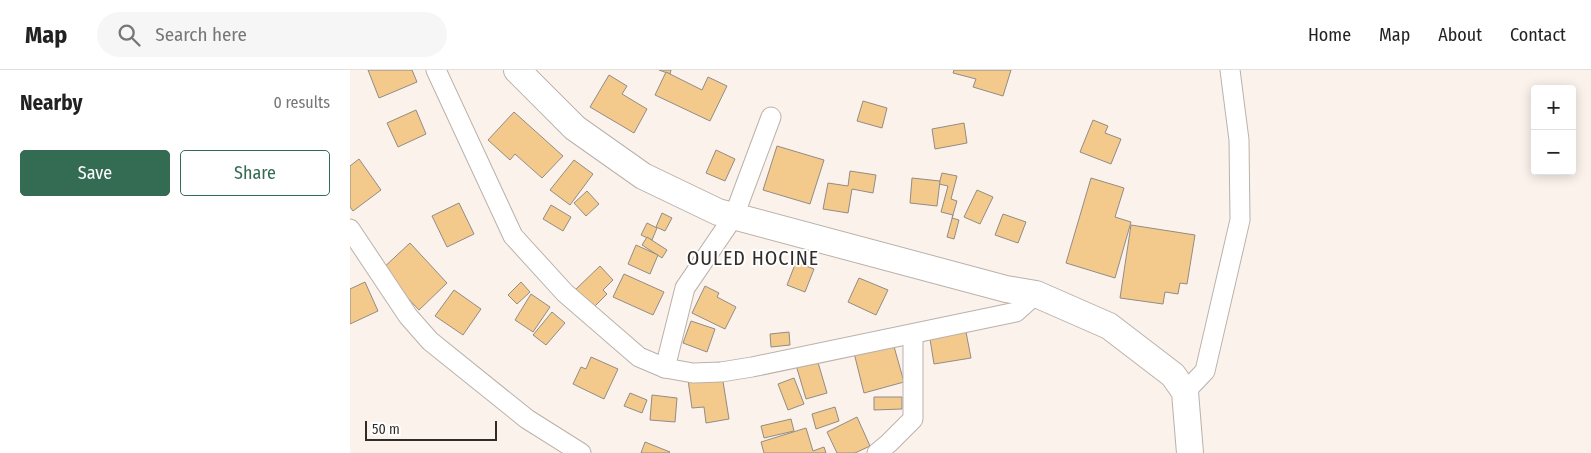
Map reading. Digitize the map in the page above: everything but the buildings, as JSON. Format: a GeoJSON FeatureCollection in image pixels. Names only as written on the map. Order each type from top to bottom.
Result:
{"type":"FeatureCollection","features":[{"type":"Feature","properties":{"kind":"main road"},"geometry":{"type":"LineString","coordinates":[[517,70],[575,128],[643,176],[718,212],[1006,289],[1036,294],[1109,326],[1173,375],[1184,392],[1190,453]]}},
{"type":"Feature","properties":{"kind":"street"},"geometry":{"type":"LineString","coordinates":[[436,70],[513,236],[564,293],[620,342],[639,357],[665,368],[693,373],[721,372],[912,335],[1016,312],[1036,294]]}},
{"type":"Feature","properties":{"kind":"street"},"geometry":{"type":"LineString","coordinates":[[1184,392],[1205,371],[1240,220],[1239,140],[1230,70]]}},
{"type":"Feature","properties":{"kind":"street"},"geometry":{"type":"LineString","coordinates":[[665,368],[685,288],[734,216],[771,117]]}},
{"type":"Feature","properties":{"kind":"street"},"geometry":{"type":"LineString","coordinates":[[350,230],[408,316],[430,341],[527,419],[581,453]]}},
{"type":"Feature","properties":{"kind":"street"},"geometry":{"type":"LineString","coordinates":[[877,453],[914,419],[912,335]]}},
{"type":"Feature","properties":{"kind":"district","name":"OULED HOCINE"},"geometry":{"type":"Point","coordinates":[753,258]}}]}
